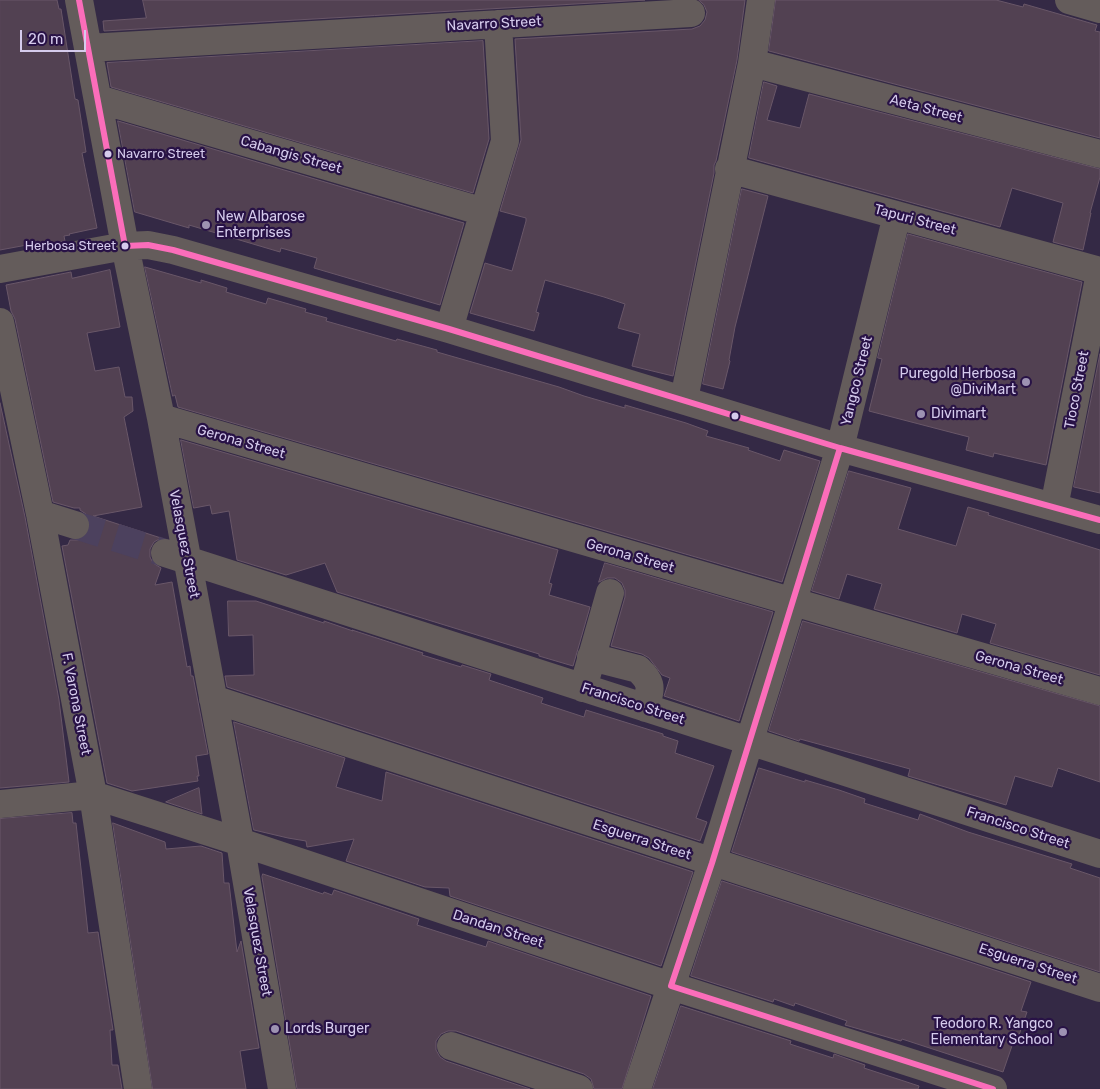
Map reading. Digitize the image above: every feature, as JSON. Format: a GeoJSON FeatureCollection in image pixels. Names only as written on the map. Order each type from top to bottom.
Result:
{"type":"FeatureCollection","features":[{"type":"Feature","properties":{"kind":"street","name":"Velasquez Street"},"geometry":{"type":"LineString","coordinates":[[79,0],[125,246],[161,418],[176,557],[213,699],[240,842],[282,1089]]}},
{"type":"Feature","properties":{"kind":"street"},"geometry":{"type":"LineString","coordinates":[[684,399],[752,63],[761,0]]}},
{"type":"Feature","properties":{"kind":"street"},"geometry":{"type":"LineString","coordinates":[[1068,0],[1100,9]]}},
{"type":"Feature","properties":{"kind":"street","name":"Navarro Street"},"geometry":{"type":"LineString","coordinates":[[88,48],[691,13]]}},
{"type":"Feature","properties":{"kind":"street"},"geometry":{"type":"LineString","coordinates":[[449,330],[505,141],[498,24]]}},
{"type":"Feature","properties":{"kind":"street","name":"Aeta Street"},"geometry":{"type":"LineString","coordinates":[[752,63],[1100,154]]}},
{"type":"Feature","properties":{"kind":"street","name":"Cabangis Street"},"geometry":{"type":"LineString","coordinates":[[98,99],[484,212]]}},
{"type":"Feature","properties":{"kind":"street","name":"Tapuri Street"},"geometry":{"type":"LineString","coordinates":[[730,169],[1100,272]]}},
{"type":"Feature","properties":{"kind":"street","name":"Yangco Street"},"geometry":{"type":"LineString","coordinates":[[637,1089],[712,862],[840,448],[897,215]]}},
{"type":"Feature","properties":{"kind":"street"},"geometry":{"type":"LineString","coordinates":[[0,269],[125,246],[148,245],[173,250],[684,399],[840,448],[1100,520]]}},
{"type":"Feature","properties":{"kind":"street","name":"Tioco Street"},"geometry":{"type":"LineString","coordinates":[[1054,507],[1100,272]]}},
{"type":"Feature","properties":{"kind":"street","name":"F. Varona Street"},"geometry":{"type":"LineString","coordinates":[[0,322],[40,514],[93,795],[138,1089]]}},
{"type":"Feature","properties":{"kind":"street","name":"Gerona Street"},"geometry":{"type":"LineString","coordinates":[[161,418],[791,603],[1100,691]]}},
{"type":"Feature","properties":{"kind":"street"},"geometry":{"type":"LineString","coordinates":[[40,514],[75,525]]}},
{"type":"Feature","properties":{"kind":"street","name":"Francisco Street"},"geometry":{"type":"LineString","coordinates":[[176,557],[1100,854]]}},
{"type":"Feature","properties":{"kind":"street"},"geometry":{"type":"LineString","coordinates":[[583,688],[610,593]]}},
{"type":"Feature","properties":{"kind":"street"},"geometry":{"type":"LineString","coordinates":[[591,656],[638,669],[648,679],[650,688],[646,708]]}},
{"type":"Feature","properties":{"kind":"street","name":"Esguerra Street"},"geometry":{"type":"LineString","coordinates":[[213,699],[1100,988]]}},
{"type":"Feature","properties":{"kind":"street","name":"Dandan Street"},"geometry":{"type":"LineString","coordinates":[[0,804],[93,795],[671,986],[993,1089]]}},
{"type":"Feature","properties":{"kind":"street"},"geometry":{"type":"LineString","coordinates":[[451,1046],[579,1089]]}},
{"type":"Feature","properties":{"kind":"building"},"geometry":{"type":"Polygon","coordinates":[[[0,0],[57,0],[59,9],[61,9],[75,99],[78,100],[86,152],[82,153],[97,228],[64,236],[65,241],[43,245],[43,242],[0,250],[0,0]]]}},
{"type":"Feature","properties":{"kind":"building"},"geometry":{"type":"Polygon","coordinates":[[[143,0],[645,0],[104,31],[103,21],[146,18],[143,0]]]}},
{"type":"Feature","properties":{"kind":"building"},"geometry":{"type":"Polygon","coordinates":[[[699,0],[745,0],[737,60],[714,165],[714,173],[673,376],[632,366],[640,334],[618,328],[625,304],[604,297],[545,280],[536,312],[539,313],[534,331],[470,313],[485,263],[512,271],[526,221],[526,218],[500,211],[521,140],[515,39],[692,29],[700,26],[705,20],[707,12],[699,0]]]}},
{"type":"Feature","properties":{"kind":"building"},"geometry":{"type":"Polygon","coordinates":[[[776,0],[996,0],[1023,7],[1024,4],[1097,25],[1095,31],[1100,32],[1100,138],[769,51],[776,0]]]}},
{"type":"Feature","properties":{"kind":"building"},"geometry":{"type":"Polygon","coordinates":[[[483,41],[489,139],[473,193],[111,87],[107,63],[483,41]]]}},
{"type":"Feature","properties":{"kind":"building"},"geometry":{"type":"Polygon","coordinates":[[[764,82],[777,86],[767,120],[800,128],[809,94],[1100,169],[1100,177],[1090,213],[1083,250],[1053,242],[1063,203],[1012,188],[1000,227],[749,158],[764,82]]]}},
{"type":"Feature","properties":{"kind":"building"},"geometry":{"type":"Polygon","coordinates":[[[118,121],[464,223],[440,305],[314,268],[317,258],[281,248],[280,252],[189,225],[189,228],[135,212],[118,121]]]}},
{"type":"Feature","properties":{"kind":"building"},"geometry":{"type":"Polygon","coordinates":[[[742,189],[768,196],[735,327],[730,361],[723,389],[703,384],[742,189]]]}},
{"type":"Feature","properties":{"kind":"building"},"geometry":{"type":"Polygon","coordinates":[[[908,234],[1082,282],[1046,465],[994,453],[993,457],[966,450],[969,437],[869,411],[882,359],[878,358],[908,234]]]}},
{"type":"Feature","properties":{"kind":"building"},"geometry":{"type":"Polygon","coordinates":[[[145,267],[201,283],[201,280],[227,288],[226,292],[266,304],[268,298],[306,309],[305,312],[327,318],[326,321],[396,341],[397,339],[437,350],[437,352],[584,396],[625,408],[625,405],[686,423],[708,431],[706,436],[749,448],[748,450],[780,461],[784,450],[820,461],[782,582],[178,407],[175,395],[173,396],[145,267]]]}},
{"type":"Feature","properties":{"kind":"building"},"geometry":{"type":"Polygon","coordinates":[[[110,270],[120,327],[87,333],[95,371],[119,367],[125,397],[132,397],[133,411],[124,417],[142,507],[93,516],[161,538],[154,542],[150,549],[150,557],[153,563],[161,568],[155,585],[172,582],[187,667],[190,666],[191,676],[193,676],[208,754],[196,756],[198,781],[132,791],[107,783],[62,546],[68,545],[70,540],[78,540],[85,537],[90,530],[90,521],[80,508],[53,502],[15,319],[11,311],[6,285],[71,272],[72,278],[110,270]]]}},
{"type":"Feature","properties":{"kind":"building"},"geometry":{"type":"Polygon","coordinates":[[[1100,354],[1100,493],[1074,487],[1100,354]]]}},
{"type":"Feature","properties":{"kind":"building"},"geometry":{"type":"Polygon","coordinates":[[[0,403],[25,517],[59,700],[69,782],[0,788],[0,403]]]}},
{"type":"Feature","properties":{"kind":"building"},"geometry":{"type":"Polygon","coordinates":[[[181,440],[558,550],[549,583],[552,584],[549,595],[590,607],[573,666],[337,592],[325,563],[286,575],[237,560],[229,511],[212,514],[210,505],[194,508],[181,440]]]}},
{"type":"Feature","properties":{"kind":"building"},"geometry":{"type":"Polygon","coordinates":[[[849,471],[911,488],[898,529],[956,546],[968,507],[1100,550],[1100,675],[990,643],[996,624],[962,614],[957,633],[874,609],[882,584],[847,574],[839,599],[812,591],[849,471]]]}},
{"type":"Feature","properties":{"kind":"building"},"geometry":{"type":"Polygon","coordinates":[[[605,563],[773,612],[739,721],[664,696],[670,678],[662,675],[649,658],[642,654],[611,646],[625,597],[625,590],[622,583],[615,578],[607,578],[599,582],[605,563]]]}},
{"type":"Feature","properties":{"kind":"building"},"geometry":{"type":"Polygon","coordinates":[[[228,601],[256,601],[324,623],[324,621],[423,653],[422,655],[491,674],[489,680],[543,698],[541,703],[584,717],[586,710],[663,734],[663,736],[678,741],[675,753],[714,766],[696,818],[707,822],[700,841],[227,687],[225,676],[254,675],[253,635],[229,636],[228,601]]]}},
{"type":"Feature","properties":{"kind":"building"},"geometry":{"type":"Polygon","coordinates":[[[803,621],[1100,706],[1100,782],[1058,768],[1052,787],[1015,776],[1006,805],[908,776],[910,769],[800,739],[799,741],[769,731],[803,621]]]}},
{"type":"Feature","properties":{"kind":"building"},"geometry":{"type":"Polygon","coordinates":[[[234,722],[345,758],[336,787],[382,801],[386,772],[693,872],[661,966],[450,896],[449,888],[425,887],[346,861],[354,839],[307,847],[306,841],[254,830],[234,722]]]}},
{"type":"Feature","properties":{"kind":"building"},"geometry":{"type":"Polygon","coordinates":[[[759,768],[839,790],[865,799],[864,803],[918,820],[920,814],[968,832],[1072,864],[1070,868],[1100,878],[1100,972],[732,852],[759,768]]]}},
{"type":"Feature","properties":{"kind":"building"},"geometry":{"type":"Polygon","coordinates":[[[199,788],[202,814],[166,802],[199,788]]]}},
{"type":"Feature","properties":{"kind":"building"},"geometry":{"type":"Polygon","coordinates":[[[72,813],[73,823],[76,823],[88,933],[98,932],[113,1030],[110,1030],[112,1065],[118,1065],[122,1089],[0,1089],[0,819],[72,813]]]}},
{"type":"Feature","properties":{"kind":"building"},"geometry":{"type":"Polygon","coordinates":[[[113,823],[165,842],[166,849],[201,846],[222,853],[224,883],[229,883],[237,952],[241,941],[259,1048],[240,1051],[246,1089],[153,1089],[113,823]]]}},
{"type":"Feature","properties":{"kind":"building"},"geometry":{"type":"Polygon","coordinates":[[[263,874],[323,894],[324,892],[332,895],[334,890],[419,919],[417,925],[486,947],[488,941],[651,996],[622,1089],[594,1089],[591,1079],[584,1074],[456,1031],[448,1031],[441,1034],[436,1041],[436,1050],[440,1057],[446,1061],[530,1089],[297,1089],[263,874]]]}},
{"type":"Feature","properties":{"kind":"building"},"geometry":{"type":"Polygon","coordinates":[[[722,881],[1031,982],[1021,1011],[1027,1012],[1018,1038],[1015,1037],[1003,1072],[902,1039],[901,1041],[845,1025],[847,1021],[795,1003],[794,1006],[774,999],[773,1002],[691,976],[722,881]]]}},
{"type":"Feature","properties":{"kind":"building"},"geometry":{"type":"Polygon","coordinates":[[[681,1006],[791,1041],[790,1044],[833,1058],[834,1054],[865,1065],[864,1068],[919,1086],[918,1089],[653,1089],[681,1006]]]}},
{"type":"Feature","properties":{"kind":"tunnel"},"geometry":{"type":"LineString","coordinates":[[75,525],[165,553]]}},
{"type":"Feature","properties":{"kind":"transit line"},"geometry":{"type":"LineString","coordinates":[[79,0],[125,246]]}},
{"type":"Feature","properties":{"kind":"transit line"},"geometry":{"type":"LineString","coordinates":[[125,246],[148,245],[173,250],[449,329],[840,448],[1100,520]]}},
{"type":"Feature","properties":{"kind":"transit line"},"geometry":{"type":"LineString","coordinates":[[840,448],[712,863],[671,986],[993,1089]]}},
{"type":"Feature","properties":{"kind":"place","name":"Navarro Street"},"geometry":{"type":"Point","coordinates":[108,154]}},
{"type":"Feature","properties":{"kind":"place","name":"New Albarose Enterprises"},"geometry":{"type":"Point","coordinates":[206,225]}},
{"type":"Feature","properties":{"kind":"place","name":"Herbosa Street"},"geometry":{"type":"Point","coordinates":[125,246]}},
{"type":"Feature","properties":{"kind":"place","name":"Puregold Herbosa @DiviMart"},"geometry":{"type":"Point","coordinates":[1026,382]}},
{"type":"Feature","properties":{"kind":"place","name":"Divimart"},"geometry":{"type":"Point","coordinates":[921,414]}},
{"type":"Feature","properties":{"kind":"place","name":"Lords Burger"},"geometry":{"type":"Point","coordinates":[275,1029]}},
{"type":"Feature","properties":{"kind":"place","name":"Teodoro R. Yangco Elementary School"},"geometry":{"type":"Point","coordinates":[1063,1032]}}]}
